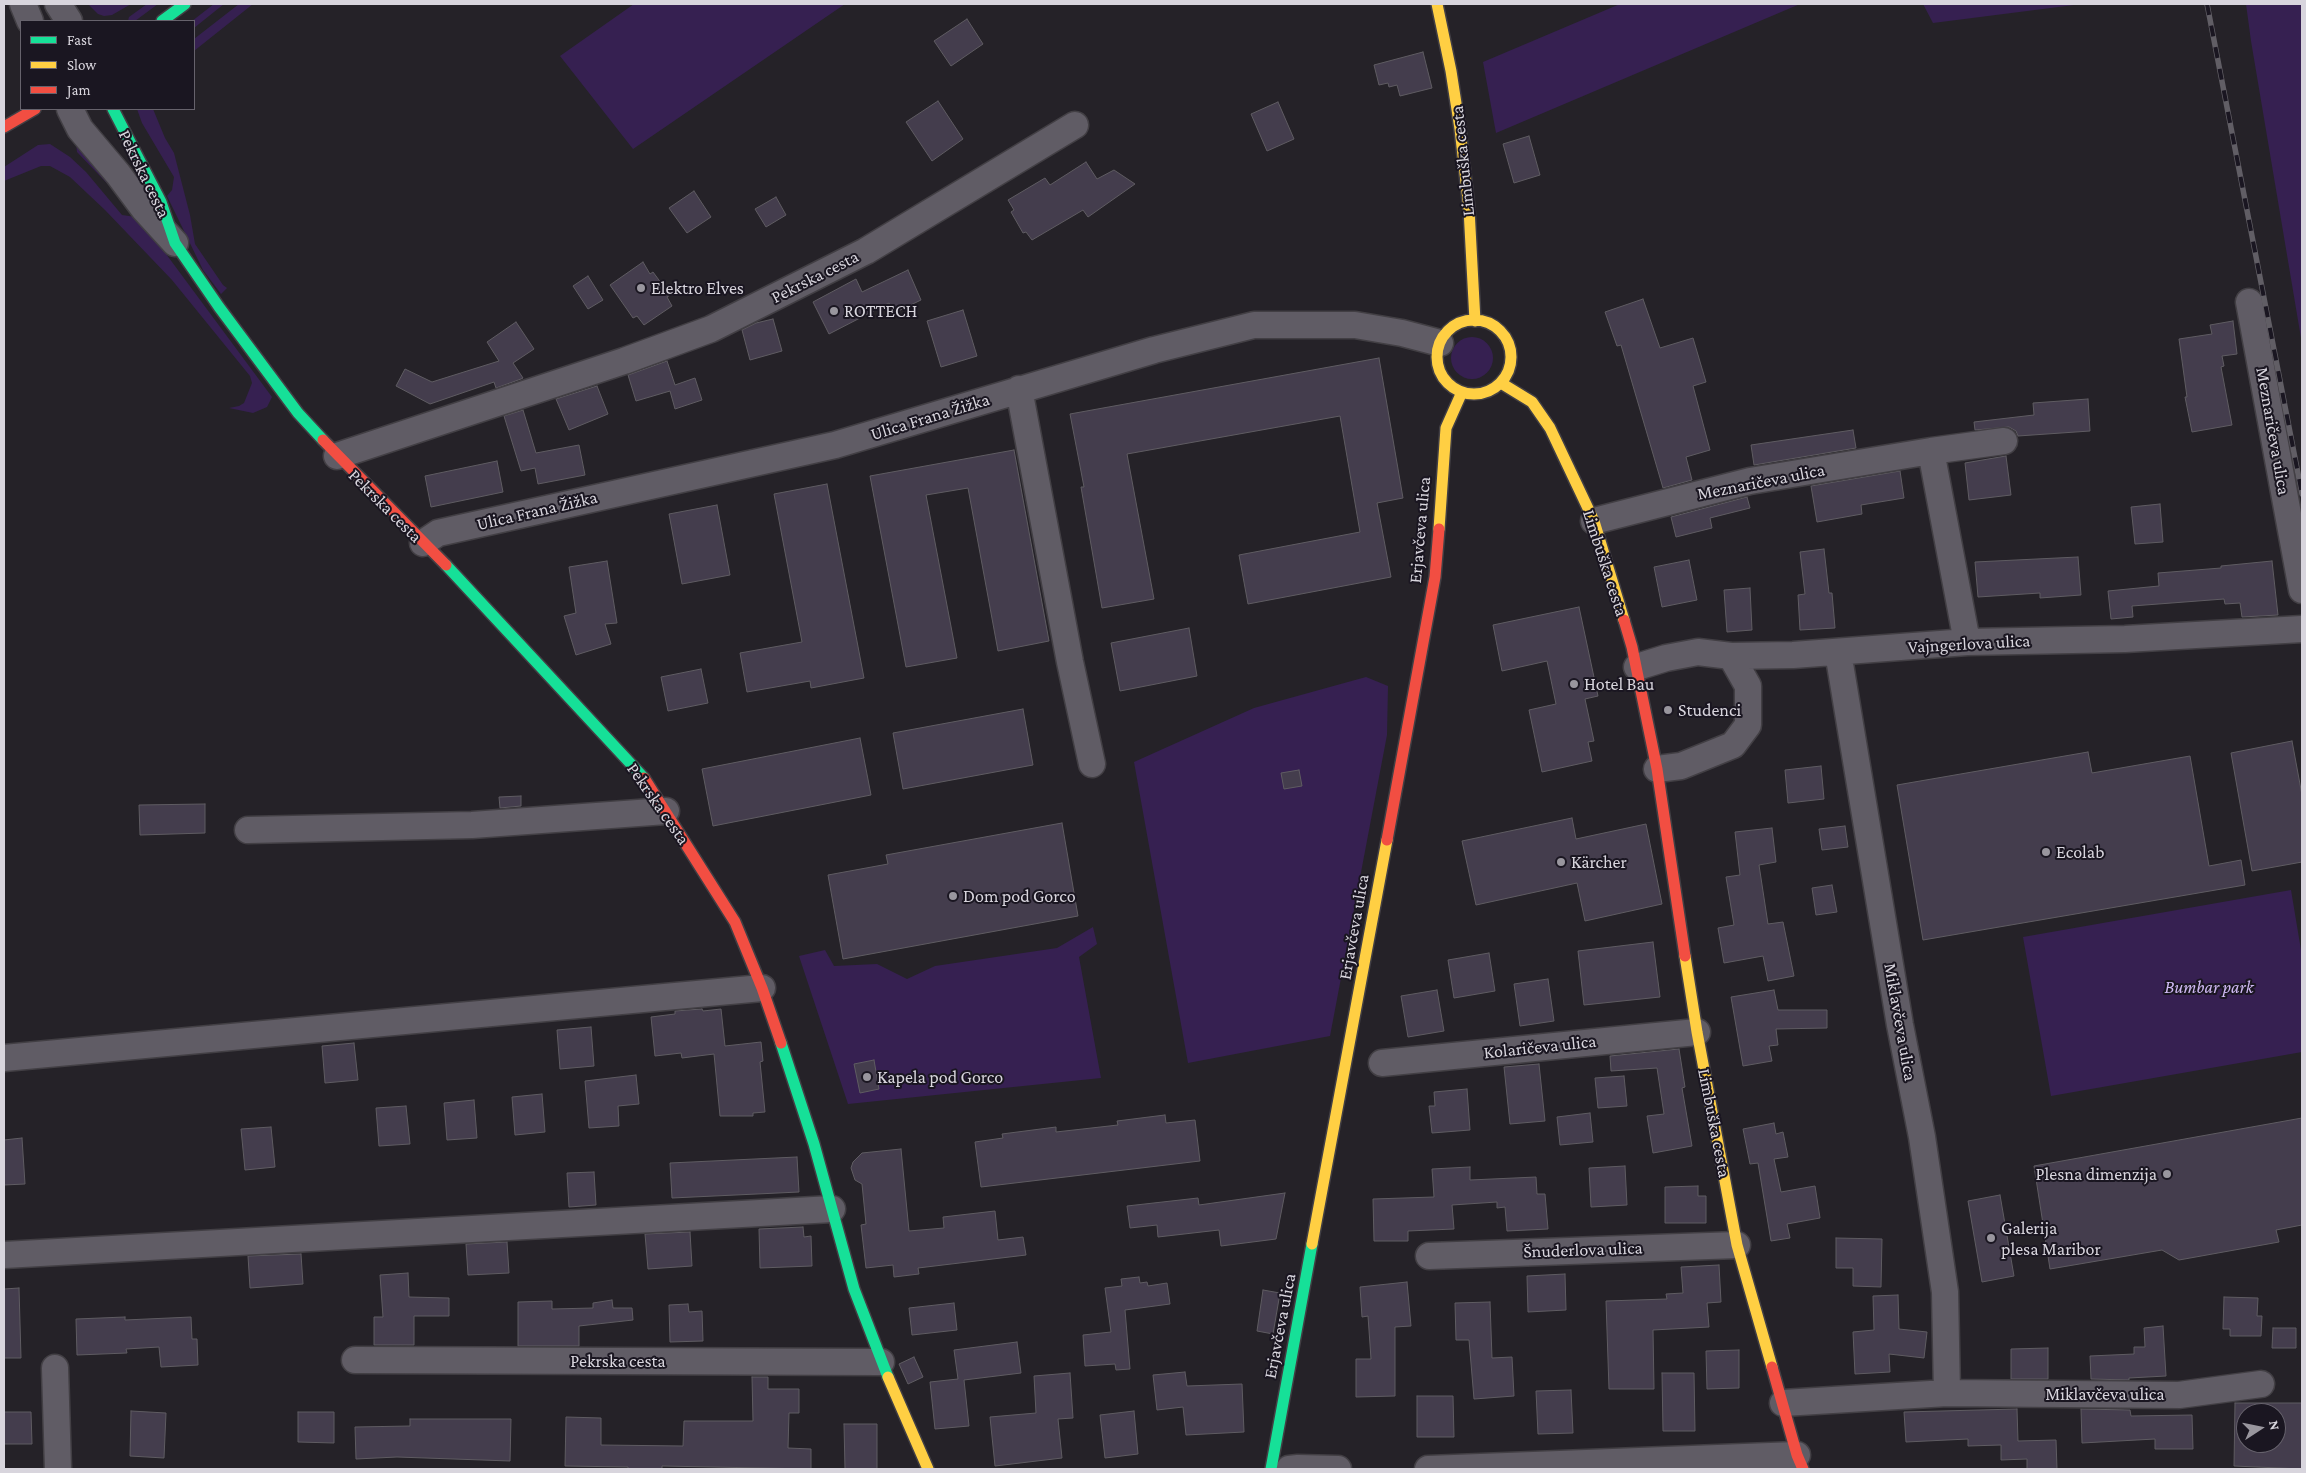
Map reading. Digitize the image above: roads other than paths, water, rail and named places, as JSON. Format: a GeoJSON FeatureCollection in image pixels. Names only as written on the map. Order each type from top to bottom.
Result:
{"type":"FeatureCollection","features":[{"type":"Feature","properties":{"kind":"street"},"geometry":{"type":"LineString","coordinates":[[23,4],[30,20]]}},
{"type":"Feature","properties":{"kind":"street"},"geometry":{"type":"LineString","coordinates":[[58,4],[67,20]]}},
{"type":"Feature","properties":{"kind":"street"},"geometry":{"type":"LineString","coordinates":[[163,20],[185,4]]}},
{"type":"Feature","properties":{"kind":"street","name":"Limbuška cesta"},"geometry":{"type":"LineString","coordinates":[[1437,4],[1451,71],[1460,129],[1469,209],[1475,321]]}},
{"type":"Feature","properties":{"kind":"street"},"geometry":{"type":"LineString","coordinates":[[4,127],[33,110]]}},
{"type":"Feature","properties":{"kind":"street"},"geometry":{"type":"LineString","coordinates":[[70,110],[80,129],[118,174],[144,209],[175,243]]}},
{"type":"Feature","properties":{"kind":"street","name":"Pekrska cesta"},"geometry":{"type":"LineString","coordinates":[[114,110],[161,202],[175,243],[213,299],[298,413],[337,456],[462,581],[641,774],[735,922],[762,988],[801,1102],[854,1289],[881,1362],[928,1469]]}},
{"type":"Feature","properties":{"kind":"street","name":"Pekrska cesta"},"geometry":{"type":"LineString","coordinates":[[337,456],[624,361],[711,329],[866,250],[1075,125]]}},
{"type":"Feature","properties":{"kind":"street","name":"Meznaričeva ulica"},"geometry":{"type":"LineString","coordinates":[[2250,302],[2302,590]]}},
{"type":"Feature","properties":{"kind":"street"},"geometry":{"type":"LineString","coordinates":[[1475,321],[1489,324],[1499,330],[1506,339],[1510,350],[1507,374],[1501,383],[1489,391],[1476,394],[1462,392],[1449,385],[1440,372],[1437,358],[1440,343],[1449,330],[1462,322],[1475,321]]}},
{"type":"Feature","properties":{"kind":"street","name":"Ulica Frana Žižka"},"geometry":{"type":"LineString","coordinates":[[423,543],[438,533],[835,445],[1154,350],[1254,325],[1355,325],[1402,333],[1440,343]]}},
{"type":"Feature","properties":{"kind":"street","name":"Limbuška cesta"},"geometry":{"type":"LineString","coordinates":[[1501,383],[1532,402],[1550,428],[1594,520],[1637,667],[1657,770],[1697,1032],[1737,1245],[1800,1462]]}},
{"type":"Feature","properties":{"kind":"street"},"geometry":{"type":"LineString","coordinates":[[1019,389],[1070,662],[1092,764]]}},
{"type":"Feature","properties":{"kind":"street","name":"Erjavčeva ulica"},"geometry":{"type":"LineString","coordinates":[[1271,1469],[1435,577],[1446,428],[1462,392]]}},
{"type":"Feature","properties":{"kind":"street","name":"Meznaričeva ulica"},"geometry":{"type":"LineString","coordinates":[[1594,520],[1750,482],[1930,451],[2004,441]]}},
{"type":"Feature","properties":{"kind":"street"},"geometry":{"type":"LineString","coordinates":[[1930,451],[1967,642]]}},
{"type":"Feature","properties":{"kind":"street","name":"Vajngerlova ulica"},"geometry":{"type":"LineString","coordinates":[[1637,667],[1666,658],[1698,652],[1731,656],[1838,652],[1967,642],[2125,639],[2302,630]]}},
{"type":"Feature","properties":{"kind":"street","name":"Miklavčeva ulica"},"geometry":{"type":"LineString","coordinates":[[1838,652],[1900,1025],[1923,1147],[1944,1292],[1947,1393]]}},
{"type":"Feature","properties":{"kind":"street"},"geometry":{"type":"LineString","coordinates":[[1657,770],[1681,766],[1733,745],[1748,725],[1748,686],[1731,656]]}},
{"type":"Feature","properties":{"kind":"street"},"geometry":{"type":"LineString","coordinates":[[248,830],[472,825],[666,811]]}},
{"type":"Feature","properties":{"kind":"street"},"geometry":{"type":"LineString","coordinates":[[4,1058],[762,988]]}},
{"type":"Feature","properties":{"kind":"street","name":"Kolaričeva ulica"},"geometry":{"type":"LineString","coordinates":[[1382,1063],[1697,1032]]}},
{"type":"Feature","properties":{"kind":"street"},"geometry":{"type":"LineString","coordinates":[[4,1255],[832,1209]]}},
{"type":"Feature","properties":{"kind":"street","name":"Šnuderlova ulica"},"geometry":{"type":"LineString","coordinates":[[1430,1256],[1737,1245]]}},
{"type":"Feature","properties":{"kind":"street","name":"Pekrska cesta"},"geometry":{"type":"LineString","coordinates":[[355,1360],[881,1362]]}},
{"type":"Feature","properties":{"kind":"street"},"geometry":{"type":"LineString","coordinates":[[55,1368],[58,1469]]}},
{"type":"Feature","properties":{"kind":"street","name":"Miklavčeva ulica"},"geometry":{"type":"LineString","coordinates":[[1783,1402],[1947,1393],[2180,1395],[2261,1384]]}},
{"type":"Feature","properties":{"kind":"street"},"geometry":{"type":"LineString","coordinates":[[1428,1469],[1800,1462]]}},
{"type":"Feature","properties":{"kind":"street"},"geometry":{"type":"LineString","coordinates":[[1289,1469],[1338,1469]]}},
{"type":"Feature","properties":{"kind":"railway"},"geometry":{"type":"LineString","coordinates":[[2207,4],[2302,494]]}},
{"type":"Feature","properties":{"kind":"place","name":"Elektro Elves"},"geometry":{"type":"Point","coordinates":[641,288]}},
{"type":"Feature","properties":{"kind":"place","name":"ROTTECH"},"geometry":{"type":"Point","coordinates":[834,311]}},
{"type":"Feature","properties":{"kind":"place","name":"Hotel Bau"},"geometry":{"type":"Point","coordinates":[1574,684]}},
{"type":"Feature","properties":{"kind":"place","name":"Studenci"},"geometry":{"type":"Point","coordinates":[1668,710]}},
{"type":"Feature","properties":{"kind":"place","name":"Ecolab"},"geometry":{"type":"Point","coordinates":[2046,852]}},
{"type":"Feature","properties":{"kind":"place","name":"Kärcher"},"geometry":{"type":"Point","coordinates":[1561,862]}},
{"type":"Feature","properties":{"kind":"place","name":"Dom pod Gorco"},"geometry":{"type":"Point","coordinates":[953,896]}},
{"type":"Feature","properties":{"kind":"place","name":"Kapela pod Gorco"},"geometry":{"type":"Point","coordinates":[867,1077]}},
{"type":"Feature","properties":{"kind":"place","name":"Plesna dimenzija"},"geometry":{"type":"Point","coordinates":[2167,1174]}},
{"type":"Feature","properties":{"kind":"place","name":"Galerija plesa Maribor"},"geometry":{"type":"Point","coordinates":[1991,1238]}},
{"type":"Feature","properties":{"kind":"park label","name":"Bumbar park"},"geometry":{"type":"Point","coordinates":[2209,987]}}]}
